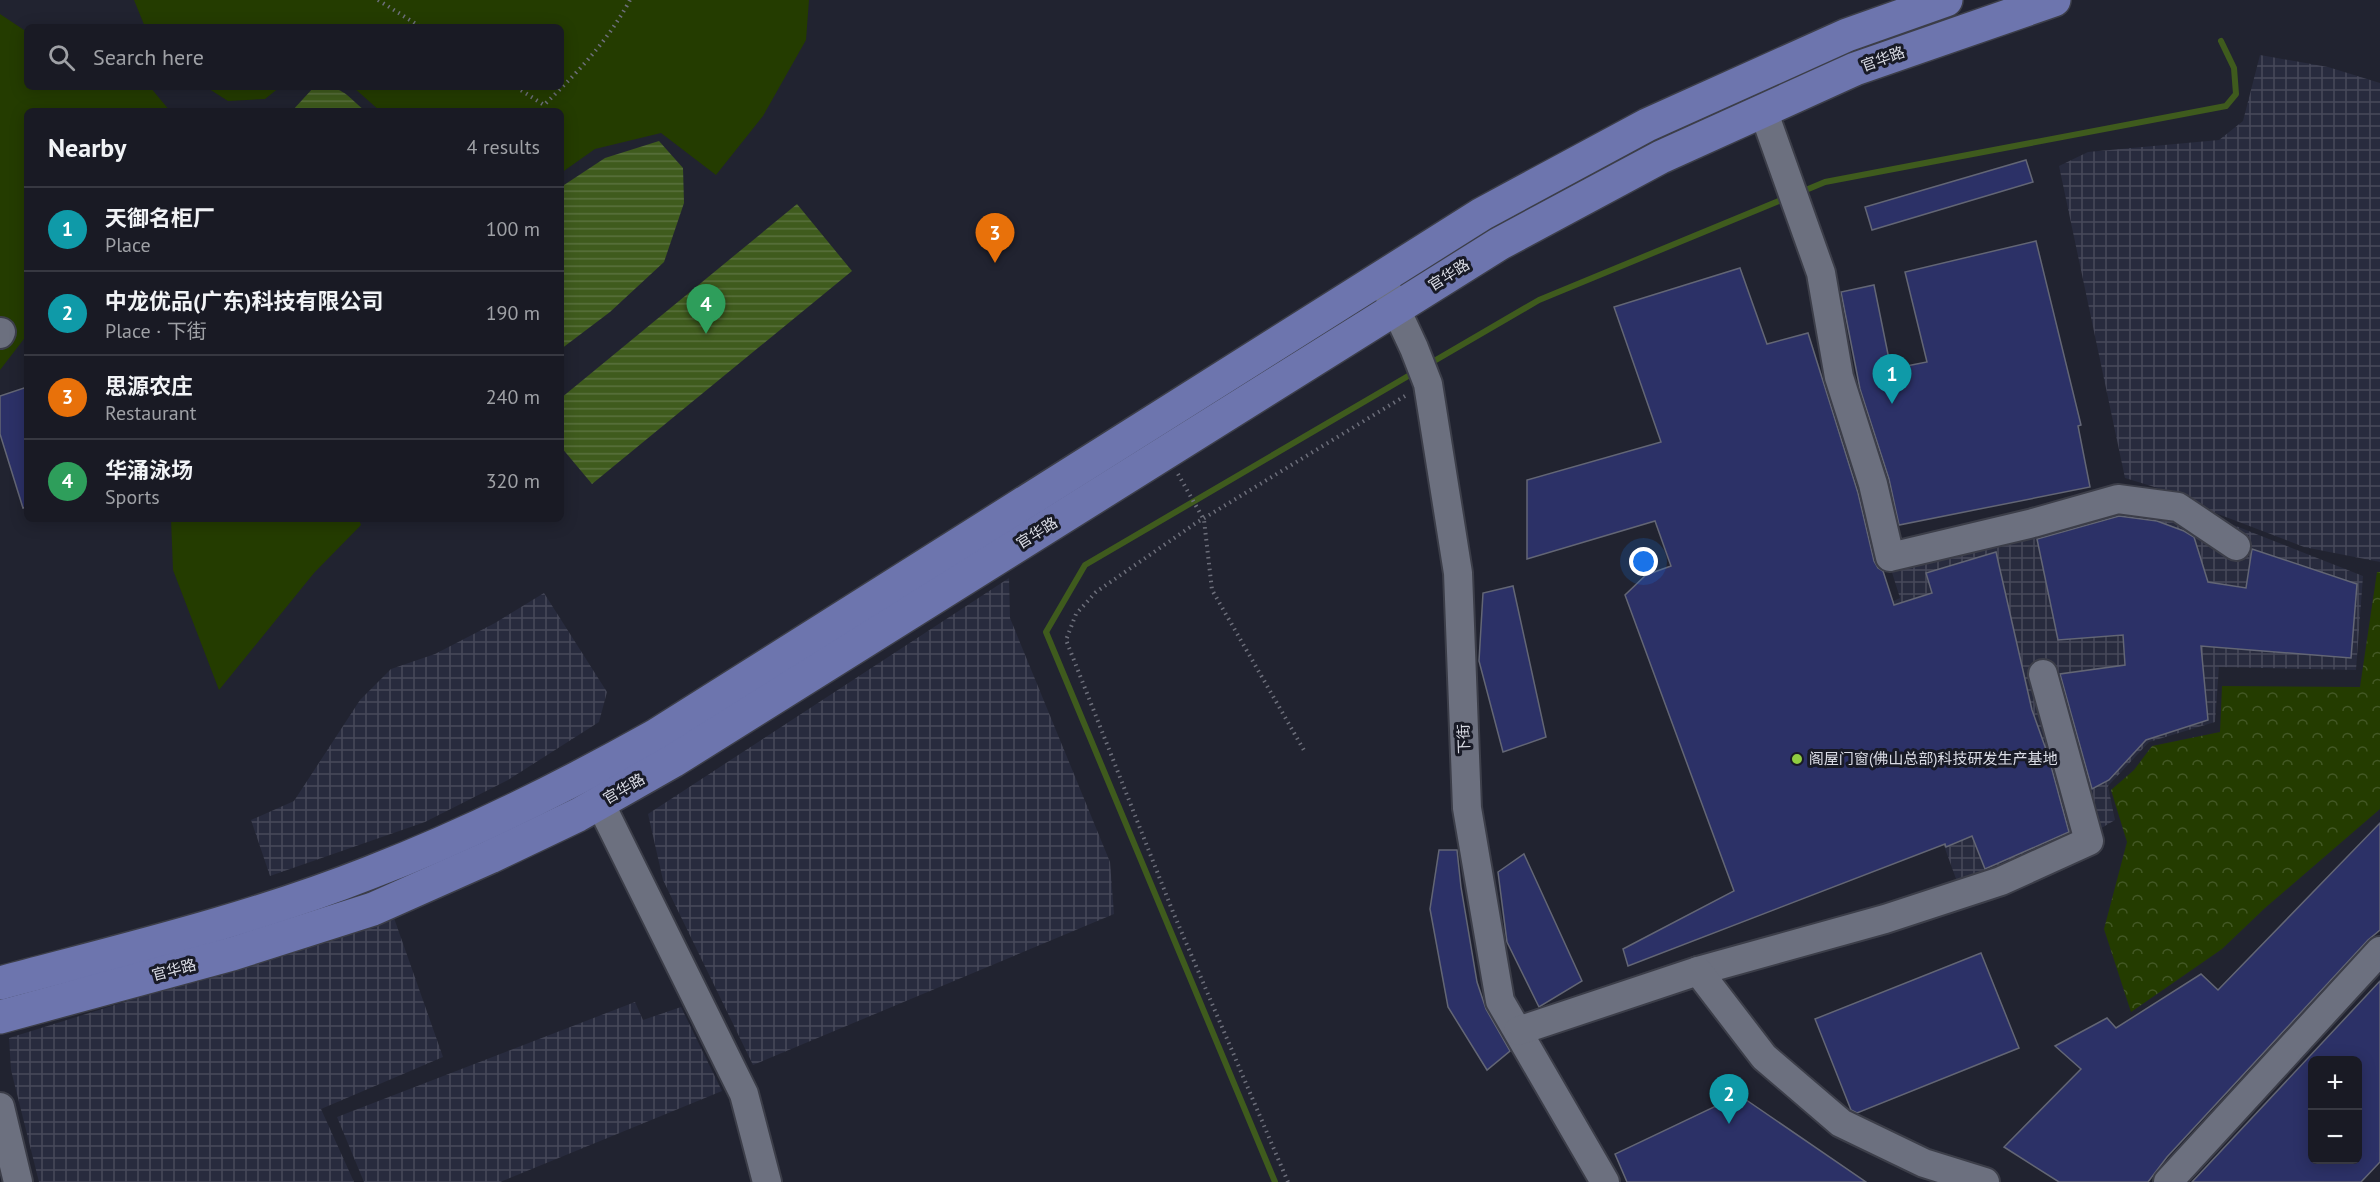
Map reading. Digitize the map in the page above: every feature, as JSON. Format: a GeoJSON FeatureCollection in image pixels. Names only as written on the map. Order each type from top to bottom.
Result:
{"type":"FeatureCollection","features":[{"type":"Feature","properties":{"kind":"main road","name":"官华路"},"geometry":{"type":"LineString","coordinates":[[0,983],[228,922],[368,874],[478,827],[565,786],[655,736],[1482,214],[1647,125],[1847,35],[1946,0]]}},
{"type":"Feature","properties":{"kind":"main road","name":"官华路"},"geometry":{"type":"LineString","coordinates":[[0,1017],[232,954],[373,909],[490,857],[600,802],[673,761],[1395,308],[1519,233],[1661,157],[1855,69],[2054,0]]}},
{"type":"Feature","properties":{"kind":"street"},"geometry":{"type":"LineString","coordinates":[[1763,110],[1821,273],[1839,377],[1872,484],[1890,556],[2033,523],[2118,499],[2178,507],[2236,546]]}},
{"type":"Feature","properties":{"kind":"street","name":"下街"},"geometry":{"type":"LineString","coordinates":[[1381,277],[1428,384],[1458,573],[1467,808],[1500,1001],[1605,1182]]}},
{"type":"Feature","properties":{"kind":"street"},"geometry":{"type":"LineString","coordinates":[[1518,1031],[1698,971],[1885,919],[2001,881],[2089,841],[2043,674]]}},
{"type":"Feature","properties":{"kind":"street"},"geometry":{"type":"LineString","coordinates":[[600,802],[744,1094],[767,1182]]}},
{"type":"Feature","properties":{"kind":"street"},"geometry":{"type":"LineString","coordinates":[[2168,1182],[2380,951]]}},
{"type":"Feature","properties":{"kind":"street"},"geometry":{"type":"LineString","coordinates":[[1698,971],[1764,1057],[1841,1123],[1924,1163],[1985,1182]]}},
{"type":"Feature","properties":{"kind":"street"},"geometry":{"type":"LineString","coordinates":[[0,1107],[18,1182]]}},
{"type":"Feature","properties":{"kind":"path"},"geometry":{"type":"LineString","coordinates":[[378,0],[416,24]]}},
{"type":"Feature","properties":{"kind":"path"},"geometry":{"type":"LineString","coordinates":[[564,86],[616,26],[630,0]]}},
{"type":"Feature","properties":{"kind":"path"},"geometry":{"type":"LineString","coordinates":[[521,90],[544,105],[559,90]]}},
{"type":"Feature","properties":{"kind":"path"},"geometry":{"type":"LineString","coordinates":[[1288,1182],[1173,912],[1066,640],[1076,614],[1096,592],[1196,523],[1428,384]]}},
{"type":"Feature","properties":{"kind":"path"},"geometry":{"type":"LineString","coordinates":[[1166,452],[1204,520],[1212,590],[1305,752]]}},
{"type":"Feature","properties":{"kind":"shaded area"},"geometry":{"type":"Polygon","coordinates":[[[2260,55],[2328,67],[2380,83],[2380,562],[2304,547],[2161,489],[2125,478],[2059,166],[2088,152],[2219,140],[2243,121],[2260,55]]]}},
{"type":"Feature","properties":{"kind":"shaded area"},"geometry":{"type":"Polygon","coordinates":[[[311,90],[338,90],[362,108],[295,108],[311,90]]]}},
{"type":"Feature","properties":{"kind":"shaded area"},"geometry":{"type":"Polygon","coordinates":[[[659,141],[683,168],[684,203],[664,262],[610,312],[564,347],[564,185],[605,158],[659,141]]]}},
{"type":"Feature","properties":{"kind":"shaded area"},"geometry":{"type":"Polygon","coordinates":[[[797,204],[852,271],[592,484],[564,451],[564,396],[797,204]]]}},
{"type":"Feature","properties":{"kind":"shaded area"},"geometry":{"type":"Polygon","coordinates":[[[2157,495],[2363,576],[2356,670],[2219,667],[2215,722],[2149,742],[2108,786],[2115,820],[2083,839],[1960,890],[1861,616],[1900,598],[1884,547],[2157,495]]]}},
{"type":"Feature","properties":{"kind":"shaded area"},"geometry":{"type":"Polygon","coordinates":[[[1009,578],[1010,618],[1110,862],[1114,914],[753,1065],[663,880],[648,814],[1009,578]]]}},
{"type":"Feature","properties":{"kind":"shaded area"},"geometry":{"type":"Polygon","coordinates":[[[544,593],[607,692],[599,722],[508,780],[425,822],[270,876],[251,820],[294,801],[360,700],[391,669],[435,654],[495,623],[544,593]]]}},
{"type":"Feature","properties":{"kind":"shaded area"},"geometry":{"type":"Polygon","coordinates":[[[394,918],[443,1057],[321,1109],[354,1182],[39,1182],[11,1070],[9,1038],[394,918]]]}},
{"type":"Feature","properties":{"kind":"shaded area"},"geometry":{"type":"Polygon","coordinates":[[[635,1002],[643,1020],[681,1007],[722,1091],[500,1182],[364,1182],[337,1117],[635,1002]]]}},
{"type":"Feature","properties":{"kind":"green space"},"geometry":{"type":"Polygon","coordinates":[[[134,0],[809,0],[806,40],[763,116],[716,175],[661,133],[595,149],[564,171],[564,108],[377,108],[356,90],[564,90],[564,24],[144,24],[134,0]]]}},
{"type":"Feature","properties":{"kind":"green space"},"geometry":{"type":"Polygon","coordinates":[[[0,14],[24,30],[24,90],[152,90],[168,108],[24,108],[24,339],[0,370],[0,14]]]}},
{"type":"Feature","properties":{"kind":"green space"},"geometry":{"type":"Polygon","coordinates":[[[211,90],[276,90],[265,99],[228,101],[211,90]]]}},
{"type":"Feature","properties":{"kind":"green space"},"geometry":{"type":"Polygon","coordinates":[[[171,522],[360,522],[361,525],[314,573],[219,690],[173,570],[171,522]]]}},
{"type":"Feature","properties":{"kind":"green space"},"geometry":{"type":"Polygon","coordinates":[[[2377,572],[2380,572],[2380,809],[2265,908],[2222,949],[2131,1012],[2104,929],[2127,842],[2111,790],[2134,770],[2152,746],[2220,732],[2222,686],[2360,687],[2377,572]]]}},
{"type":"Feature","properties":{"kind":"building"},"geometry":{"type":"Polygon","coordinates":[[[2026,160],[2033,182],[1872,230],[1865,207],[2026,160]]]}},
{"type":"Feature","properties":{"kind":"building"},"geometry":{"type":"Polygon","coordinates":[[[2036,241],[2081,425],[2078,426],[2090,487],[1899,525],[1889,479],[1860,389],[1841,292],[1874,285],[1891,369],[1927,362],[1905,272],[2036,241]]]}},
{"type":"Feature","properties":{"kind":"building"},"geometry":{"type":"Polygon","coordinates":[[[1740,268],[1767,344],[1808,333],[1858,493],[1874,561],[1883,571],[1894,605],[1932,593],[1926,573],[1996,552],[2032,710],[2048,755],[2069,832],[1985,869],[1972,836],[1946,847],[1945,844],[1628,966],[1623,949],[1734,891],[1625,595],[1646,575],[1671,566],[1655,521],[1527,559],[1527,480],[1661,442],[1614,307],[1740,268]]]}},
{"type":"Feature","properties":{"kind":"building"},"geometry":{"type":"Polygon","coordinates":[[[24,388],[23,508],[0,434],[0,396],[24,388]]]}},
{"type":"Feature","properties":{"kind":"building"},"geometry":{"type":"Polygon","coordinates":[[[2119,516],[2157,521],[2194,537],[2208,582],[2246,588],[2252,549],[2357,584],[2351,658],[2201,646],[2208,720],[2146,740],[2109,780],[2092,789],[2060,674],[2125,665],[2123,635],[2058,640],[2037,539],[2119,516]]]}},
{"type":"Feature","properties":{"kind":"building"},"geometry":{"type":"Polygon","coordinates":[[[1513,586],[1546,737],[1503,752],[1479,661],[1483,593],[1513,586]]]}},
{"type":"Feature","properties":{"kind":"building"},"geometry":{"type":"Polygon","coordinates":[[[2380,823],[2380,930],[2368,940],[2167,1157],[2148,1182],[2059,1182],[2004,1147],[2081,1069],[2055,1046],[2107,1018],[2116,1028],[2201,974],[2218,990],[2380,823]]]}},
{"type":"Feature","properties":{"kind":"building"},"geometry":{"type":"Polygon","coordinates":[[[1439,850],[1457,850],[1477,982],[1486,1009],[1510,1051],[1487,1070],[1448,1007],[1430,909],[1439,850]]]}},
{"type":"Feature","properties":{"kind":"building"},"geometry":{"type":"Polygon","coordinates":[[[1524,854],[1582,981],[1539,1007],[1507,942],[1498,872],[1524,854]]]}},
{"type":"Feature","properties":{"kind":"building"},"geometry":{"type":"Polygon","coordinates":[[[1981,953],[2019,1048],[1857,1113],[1851,1110],[1815,1019],[1981,953]]]}},
{"type":"Feature","properties":{"kind":"building"},"geometry":{"type":"Polygon","coordinates":[[[2380,981],[2380,1162],[2361,1182],[2192,1182],[2308,1058],[2308,1164],[2362,1164],[2362,1056],[2310,1056],[2380,981]]]}},
{"type":"Feature","properties":{"kind":"building"},"geometry":{"type":"Polygon","coordinates":[[[1739,1095],[1866,1182],[1627,1182],[1615,1154],[1739,1095]]]}},
{"type":"Feature","properties":{"kind":"waterway"},"geometry":{"type":"LineString","coordinates":[[1801,192],[1825,182],[2226,106],[2236,94],[2234,68],[2221,41]]}},
{"type":"Feature","properties":{"kind":"waterway"},"geometry":{"type":"LineString","coordinates":[[1429,364],[1539,300],[1786,198]]}},
{"type":"Feature","properties":{"kind":"waterway"},"geometry":{"type":"LineString","coordinates":[[1275,1182],[1046,632],[1085,565],[1415,372]]}},
{"type":"Feature","properties":{"kind":"place","name":"思源农庄"},"geometry":{"type":"Point","coordinates":[995,263]}},
{"type":"Feature","properties":{"kind":"place","name":"华涌泳场"},"geometry":{"type":"Point","coordinates":[706,334]}},
{"type":"Feature","properties":{"kind":"place","name":"天御名柜厂"},"geometry":{"type":"Point","coordinates":[1892,404]}},
{"type":"Feature","properties":{"kind":"place","name":"阁屋门窗(佛山总部)科技研发生产基地"},"geometry":{"type":"Point","coordinates":[1797,759]}},
{"type":"Feature","properties":{"kind":"place","name":"中龙优品(广东)科技有限公司"},"geometry":{"type":"Point","coordinates":[1729,1124]}}]}
